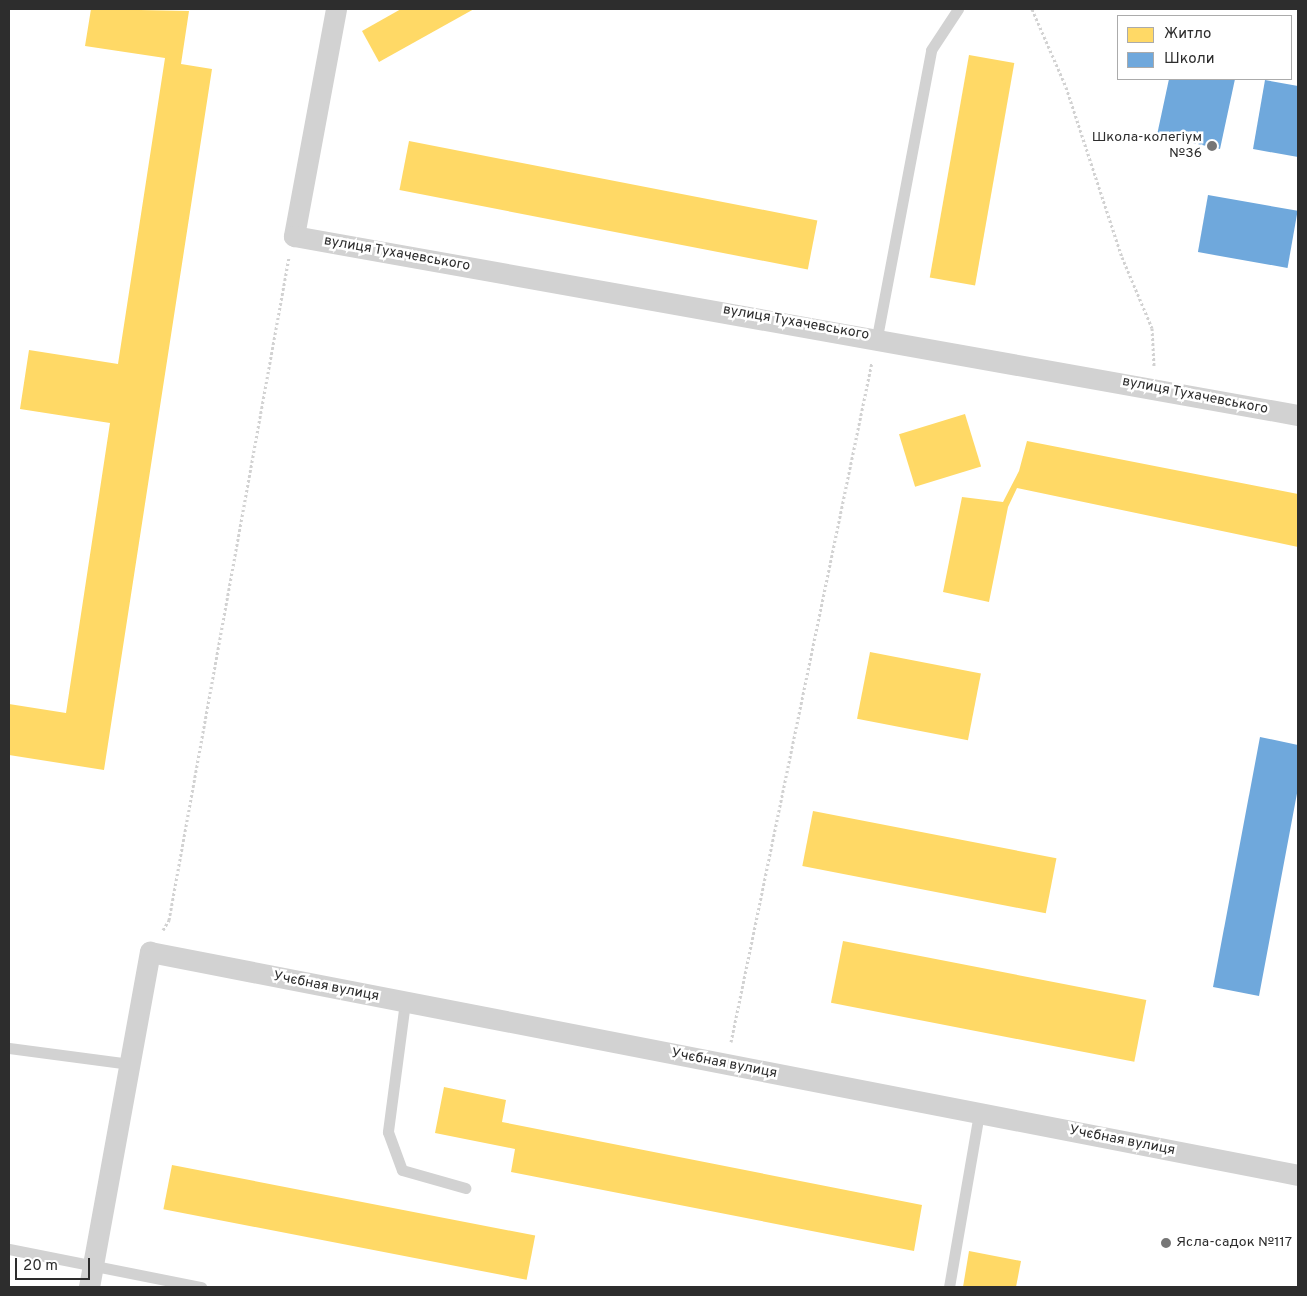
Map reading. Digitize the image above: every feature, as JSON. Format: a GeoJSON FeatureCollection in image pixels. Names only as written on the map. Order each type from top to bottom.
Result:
{"type":"FeatureCollection","features":[{"type":"Feature","properties":{"kind":"street"},"geometry":{"type":"LineString","coordinates":[[294,236],[336,9]]}},
{"type":"Feature","properties":{"kind":"street","name":"вулиця Тухачевського"},"geometry":{"type":"LineString","coordinates":[[294,236],[877,337],[1298,415]]}},
{"type":"Feature","properties":{"kind":"street"},"geometry":{"type":"LineString","coordinates":[[91,1277],[150,952]]}},
{"type":"Feature","properties":{"kind":"street","name":"Учєбная вулиця"},"geometry":{"type":"LineString","coordinates":[[150,952],[1298,1175]]}},
{"type":"Feature","properties":{"kind":"lane"},"geometry":{"type":"LineString","coordinates":[[877,337],[931,50],[958,9]]}},
{"type":"Feature","properties":{"kind":"lane"},"geometry":{"type":"LineString","coordinates":[[405,1002],[388,1132],[402,1170],[466,1188]]}},
{"type":"Feature","properties":{"kind":"lane"},"geometry":{"type":"LineString","coordinates":[[9,1048],[130,1064]]}},
{"type":"Feature","properties":{"kind":"lane"},"geometry":{"type":"LineString","coordinates":[[948,1286],[979,1113]]}},
{"type":"Feature","properties":{"kind":"lane"},"geometry":{"type":"LineString","coordinates":[[9,1249],[91,1277],[201,1287]]}},
{"type":"Feature","properties":{"kind":"path"},"geometry":{"type":"LineString","coordinates":[[1032,9],[1066,87],[1122,257],[1152,328],[1155,389]]}},
{"type":"Feature","properties":{"kind":"path"},"geometry":{"type":"LineString","coordinates":[[150,952],[169,920],[294,236]]}},
{"type":"Feature","properties":{"kind":"path"},"geometry":{"type":"LineString","coordinates":[[727,1064],[877,337]]}},
{"type":"Feature","properties":{"kind":"building: Житло"},"geometry":{"type":"Polygon","coordinates":[[[91,9],[189,11],[181,64],[212,69],[104,770],[9,755],[9,704],[66,713],[110,423],[20,409],[29,350],[118,364],[165,58],[85,46],[91,9]]]}},
{"type":"Feature","properties":{"kind":"building: Житло"},"geometry":{"type":"Polygon","coordinates":[[[401,9],[474,9],[379,62],[362,31],[401,9]]]}},
{"type":"Feature","properties":{"kind":"building: Житло"},"geometry":{"type":"Polygon","coordinates":[[[969,55],[1014,63],[975,286],[930,278],[969,55]]]}},
{"type":"Feature","properties":{"kind":"building: Житло"},"geometry":{"type":"Polygon","coordinates":[[[409,141],[817,220],[808,269],[399,190],[409,141]]]}},
{"type":"Feature","properties":{"kind":"building: Житло"},"geometry":{"type":"Polygon","coordinates":[[[965,414],[981,467],[915,487],[899,434],[965,414]]]}},
{"type":"Feature","properties":{"kind":"building: Житло"},"geometry":{"type":"Polygon","coordinates":[[[1027,441],[1298,494],[1298,547],[1017,488],[1008,507],[989,602],[943,592],[962,497],[1003,502],[1019,471],[1027,441]]]}},
{"type":"Feature","properties":{"kind":"building: Житло"},"geometry":{"type":"Polygon","coordinates":[[[870,652],[981,674],[968,740],[857,719],[870,652]]]}},
{"type":"Feature","properties":{"kind":"building: Житло"},"geometry":{"type":"Polygon","coordinates":[[[813,811],[1056,858],[1046,913],[802,866],[813,811]]]}},
{"type":"Feature","properties":{"kind":"building: Житло"},"geometry":{"type":"Polygon","coordinates":[[[843,941],[1146,1000],[1134,1062],[831,1003],[843,941]]]}},
{"type":"Feature","properties":{"kind":"building: Житло"},"geometry":{"type":"Polygon","coordinates":[[[444,1087],[506,1100],[502,1122],[922,1205],[914,1251],[511,1172],[515,1149],[435,1133],[444,1087]]]}},
{"type":"Feature","properties":{"kind":"building: Житло"},"geometry":{"type":"Polygon","coordinates":[[[172,1165],[535,1236],[527,1280],[163,1209],[172,1165]]]}},
{"type":"Feature","properties":{"kind":"building: Житло"},"geometry":{"type":"Polygon","coordinates":[[[969,1251],[1021,1261],[1016,1287],[963,1287],[969,1251]]]}},
{"type":"Feature","properties":{"kind":"building: Школи"},"geometry":{"type":"Polygon","coordinates":[[[1169,80],[1235,80],[1220,149],[1157,135],[1169,80]]]}},
{"type":"Feature","properties":{"kind":"building: Школи"},"geometry":{"type":"Polygon","coordinates":[[[1265,80],[1298,86],[1298,157],[1253,149],[1265,80]]]}},
{"type":"Feature","properties":{"kind":"building: Школи"},"geometry":{"type":"Polygon","coordinates":[[[1208,195],[1298,211],[1288,268],[1198,252],[1208,195]]]}},
{"type":"Feature","properties":{"kind":"building: Школи"},"geometry":{"type":"Polygon","coordinates":[[[1260,737],[1298,745],[1298,788],[1259,996],[1213,987],[1260,737]]]}},
{"type":"Feature","properties":{"kind":"place","name":"Школа-колегіум №36"},"geometry":{"type":"Point","coordinates":[1212,146]}},
{"type":"Feature","properties":{"kind":"place","name":"Ясла-садок №117"},"geometry":{"type":"Point","coordinates":[1166,1243]}}]}
